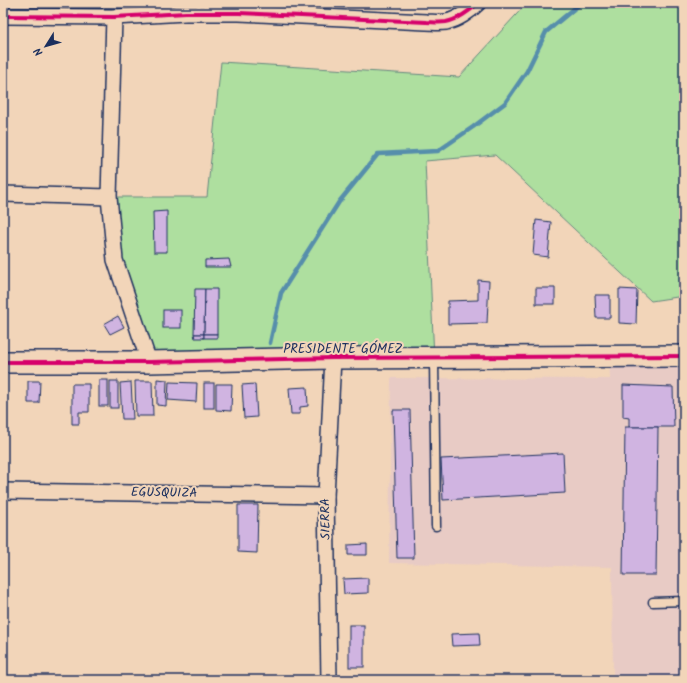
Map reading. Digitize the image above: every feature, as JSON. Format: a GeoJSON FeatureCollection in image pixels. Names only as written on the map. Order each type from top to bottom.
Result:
{"type":"FeatureCollection","features":[{"type":"Feature","properties":{"kind":"main road","name":"PRESIDENTE GÓMEZ"},"geometry":{"type":"LineString","coordinates":[[3,362],[149,362],[333,358],[684,356]]}},
{"type":"Feature","properties":{"kind":"street"},"geometry":{"type":"LineString","coordinates":[[3,16],[114,18],[186,13],[239,13],[446,22],[458,18],[478,3]]}},
{"type":"Feature","properties":{"kind":"street"},"geometry":{"type":"LineString","coordinates":[[114,18],[109,197],[115,260],[149,362]]}},
{"type":"Feature","properties":{"kind":"street"},"geometry":{"type":"LineString","coordinates":[[3,194],[109,197]]}},
{"type":"Feature","properties":{"kind":"street","name":"SIERRA"},"geometry":{"type":"LineString","coordinates":[[329,680],[326,496],[333,358]]}},
{"type":"Feature","properties":{"kind":"street","name":"EGUSQUIZA"},"geometry":{"type":"LineString","coordinates":[[3,491],[326,496]]}},
{"type":"Feature","properties":{"kind":"lane"},"geometry":{"type":"LineString","coordinates":[[434,358],[436,526]]}},
{"type":"Feature","properties":{"kind":"lane"},"geometry":{"type":"LineString","coordinates":[[653,602],[684,600]]}},
{"type":"Feature","properties":{"kind":"shaded area"},"geometry":{"type":"Polygon","coordinates":[[[684,356],[684,680],[613,680],[612,567],[389,563],[391,378],[610,379],[609,357],[684,356]]]}},
{"type":"Feature","properties":{"kind":"green space"},"geometry":{"type":"Polygon","coordinates":[[[527,3],[684,3],[684,296],[651,301],[495,155],[425,161],[434,358],[143,362],[109,197],[207,197],[221,62],[459,77],[527,3]]]}},
{"type":"Feature","properties":{"kind":"building"},"geometry":{"type":"Polygon","coordinates":[[[167,211],[167,252],[154,252],[153,212],[167,211]]]}},
{"type":"Feature","properties":{"kind":"building"},"geometry":{"type":"Polygon","coordinates":[[[536,220],[551,222],[548,257],[533,255],[536,220]]]}},
{"type":"Feature","properties":{"kind":"building"},"geometry":{"type":"Polygon","coordinates":[[[229,259],[231,267],[205,267],[205,260],[229,259]]]}},
{"type":"Feature","properties":{"kind":"building"},"geometry":{"type":"Polygon","coordinates":[[[478,280],[489,281],[487,323],[448,324],[448,301],[478,300],[478,280]]]}},
{"type":"Feature","properties":{"kind":"building"},"geometry":{"type":"Polygon","coordinates":[[[536,288],[555,288],[555,304],[536,304],[536,288]]]}},
{"type":"Feature","properties":{"kind":"building"},"geometry":{"type":"Polygon","coordinates":[[[195,289],[205,289],[204,334],[194,334],[195,289]]]}},
{"type":"Feature","properties":{"kind":"building"},"geometry":{"type":"Polygon","coordinates":[[[205,289],[217,289],[217,334],[204,334],[205,289]]]}},
{"type":"Feature","properties":{"kind":"building"},"geometry":{"type":"Polygon","coordinates":[[[619,289],[637,290],[636,324],[619,323],[619,289]]]}},
{"type":"Feature","properties":{"kind":"building"},"geometry":{"type":"Polygon","coordinates":[[[595,295],[610,295],[610,318],[596,318],[595,295]]]}},
{"type":"Feature","properties":{"kind":"building"},"geometry":{"type":"Polygon","coordinates":[[[163,310],[181,310],[181,328],[163,328],[163,310]]]}},
{"type":"Feature","properties":{"kind":"building"},"geometry":{"type":"Polygon","coordinates":[[[118,316],[124,327],[110,334],[104,324],[118,316]]]}},
{"type":"Feature","properties":{"kind":"building"},"geometry":{"type":"Polygon","coordinates":[[[194,334],[204,334],[204,338],[195,338],[194,334]]]}},
{"type":"Feature","properties":{"kind":"building"},"geometry":{"type":"Polygon","coordinates":[[[204,334],[217,334],[217,338],[204,338],[204,334]]]}},
{"type":"Feature","properties":{"kind":"building"},"geometry":{"type":"Polygon","coordinates":[[[157,379],[167,380],[166,406],[157,405],[157,379]]]}},
{"type":"Feature","properties":{"kind":"building"},"geometry":{"type":"Polygon","coordinates":[[[99,380],[108,380],[108,406],[99,406],[99,380]]]}},
{"type":"Feature","properties":{"kind":"building"},"geometry":{"type":"Polygon","coordinates":[[[28,381],[40,381],[39,403],[28,403],[28,381]]]}},
{"type":"Feature","properties":{"kind":"building"},"geometry":{"type":"Polygon","coordinates":[[[110,381],[118,381],[118,408],[110,408],[110,381]]]}},
{"type":"Feature","properties":{"kind":"building"},"geometry":{"type":"Polygon","coordinates":[[[135,381],[152,381],[153,416],[136,416],[135,381]]]}},
{"type":"Feature","properties":{"kind":"building"},"geometry":{"type":"Polygon","coordinates":[[[131,382],[133,419],[122,419],[120,383],[131,382]]]}},
{"type":"Feature","properties":{"kind":"building"},"geometry":{"type":"Polygon","coordinates":[[[169,382],[197,383],[196,402],[168,400],[169,382]]]}},
{"type":"Feature","properties":{"kind":"building"},"geometry":{"type":"Polygon","coordinates":[[[204,383],[214,383],[214,408],[204,408],[204,383]]]}},
{"type":"Feature","properties":{"kind":"building"},"geometry":{"type":"Polygon","coordinates":[[[72,384],[89,384],[89,412],[79,412],[79,424],[72,424],[72,384]]]}},
{"type":"Feature","properties":{"kind":"building"},"geometry":{"type":"Polygon","coordinates":[[[216,384],[232,384],[231,411],[216,410],[216,384]]]}},
{"type":"Feature","properties":{"kind":"building"},"geometry":{"type":"Polygon","coordinates":[[[255,384],[257,417],[244,418],[242,385],[255,384]]]}},
{"type":"Feature","properties":{"kind":"building"},"geometry":{"type":"Polygon","coordinates":[[[623,385],[673,387],[674,427],[629,427],[629,418],[623,417],[623,385]]]}},
{"type":"Feature","properties":{"kind":"building"},"geometry":{"type":"Polygon","coordinates":[[[307,387],[308,406],[300,407],[300,414],[291,414],[289,388],[307,387]]]}},
{"type":"Feature","properties":{"kind":"building"},"geometry":{"type":"Polygon","coordinates":[[[393,410],[410,410],[414,558],[397,558],[393,410]]]}},
{"type":"Feature","properties":{"kind":"building"},"geometry":{"type":"Polygon","coordinates":[[[625,427],[658,427],[656,575],[623,575],[625,427]]]}},
{"type":"Feature","properties":{"kind":"building"},"geometry":{"type":"Polygon","coordinates":[[[563,453],[565,493],[443,500],[441,459],[563,453]]]}},
{"type":"Feature","properties":{"kind":"building"},"geometry":{"type":"Polygon","coordinates":[[[238,505],[258,505],[257,553],[238,552],[238,505]]]}},
{"type":"Feature","properties":{"kind":"building"},"geometry":{"type":"Polygon","coordinates":[[[367,544],[367,555],[348,555],[348,545],[367,544]]]}},
{"type":"Feature","properties":{"kind":"building"},"geometry":{"type":"Polygon","coordinates":[[[368,578],[368,593],[344,594],[343,579],[368,578]]]}},
{"type":"Feature","properties":{"kind":"building"},"geometry":{"type":"Polygon","coordinates":[[[349,625],[364,625],[364,667],[349,667],[349,625]]]}},
{"type":"Feature","properties":{"kind":"building"},"geometry":{"type":"Polygon","coordinates":[[[479,633],[480,645],[452,646],[451,634],[479,633]]]}},
{"type":"Feature","properties":{"kind":"waterway"},"geometry":{"type":"LineString","coordinates":[[270,343],[281,293],[339,202],[378,154],[438,151],[473,127],[505,103],[527,71],[546,32],[581,3]]}},
{"type":"Feature","properties":{"kind":"cycle path"},"geometry":{"type":"LineString","coordinates":[[3,16],[114,17],[186,13],[239,13],[446,22],[459,17],[478,3]]}},
{"type":"Feature","properties":{"kind":"cycle path"},"geometry":{"type":"LineString","coordinates":[[3,362],[149,362],[333,358],[684,356]]}}]}
